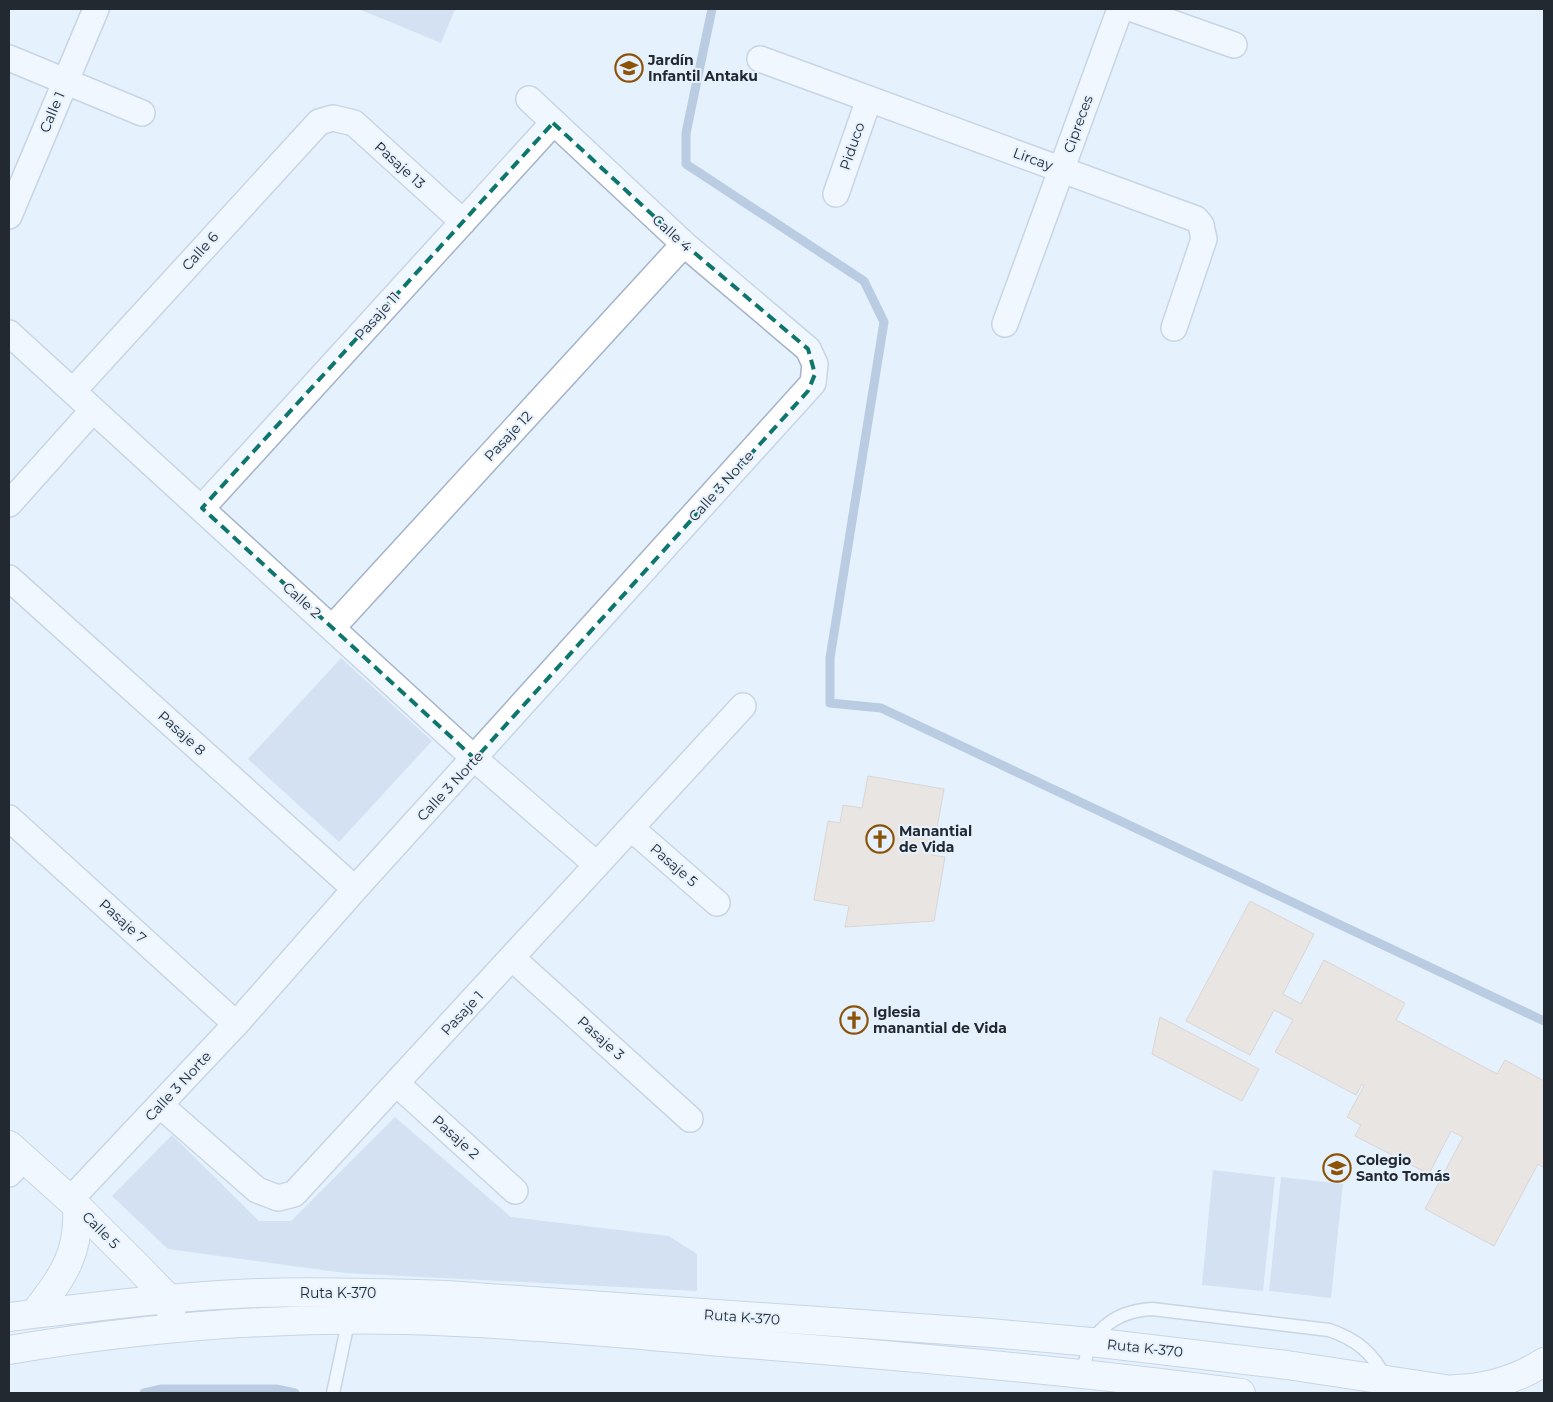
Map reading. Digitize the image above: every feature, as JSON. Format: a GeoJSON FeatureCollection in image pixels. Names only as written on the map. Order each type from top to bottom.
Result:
{"type":"FeatureCollection","features":[{"type":"Feature","properties":{"kind":"street","name":"Calle 1"},"geometry":{"type":"LineString","coordinates":[[9,216],[96,9]]}},
{"type":"Feature","properties":{"kind":"street","name":"Cipreces"},"geometry":{"type":"LineString","coordinates":[[1005,324],[1120,9]]}},
{"type":"Feature","properties":{"kind":"street"},"geometry":{"type":"LineString","coordinates":[[1133,9],[1234,45]]}},
{"type":"Feature","properties":{"kind":"street"},"geometry":{"type":"LineString","coordinates":[[9,58],[142,113]]}},
{"type":"Feature","properties":{"kind":"street","name":"Lircay"},"geometry":{"type":"LineString","coordinates":[[760,59],[1188,214],[1201,225],[1204,239],[1174,328]]}},
{"type":"Feature","properties":{"kind":"street","name":"Calle 4"},"geometry":{"type":"LineString","coordinates":[[529,99],[684,244],[802,343],[813,356],[815,364]]}},
{"type":"Feature","properties":{"kind":"street","name":"Piduco"},"geometry":{"type":"LineString","coordinates":[[836,194],[869,99]]}},
{"type":"Feature","properties":{"kind":"street","name":"Pasaje 13"},"geometry":{"type":"LineString","coordinates":[[333,118],[354,124],[464,222]]}},
{"type":"Feature","properties":{"kind":"street","name":"Calle 6"},"geometry":{"type":"LineString","coordinates":[[73,391],[312,127],[318,122],[333,118]]}},
{"type":"Feature","properties":{"kind":"street","name":"Pasaje 11"},"geometry":{"type":"LineString","coordinates":[[202,508],[553,123]]}},
{"type":"Feature","properties":{"kind":"street","name":"Pasaje 12"},"geometry":{"type":"LineString","coordinates":[[332,627],[684,244]]}},
{"type":"Feature","properties":{"kind":"street","name":"Calle 2"},"geometry":{"type":"LineString","coordinates":[[9,333],[475,759],[597,865]]}},
{"type":"Feature","properties":{"kind":"street","name":"Calle 3 Norte"},"geometry":{"type":"LineString","coordinates":[[74,1203],[160,1104],[236,1024],[355,889],[808,391],[813,383],[815,364]]}},
{"type":"Feature","properties":{"kind":"street"},"geometry":{"type":"LineString","coordinates":[[9,504],[93,410]]}},
{"type":"Feature","properties":{"kind":"street","name":"Pasaje 8"},"geometry":{"type":"LineString","coordinates":[[9,578],[355,889]]}},
{"type":"Feature","properties":{"kind":"street","name":"Pasaje 1"},"geometry":{"type":"LineString","coordinates":[[160,1104],[257,1190],[278,1198],[286,1197],[301,1189],[743,706]]}},
{"type":"Feature","properties":{"kind":"street","name":"Pasaje 7"},"geometry":{"type":"LineString","coordinates":[[9,818],[236,1024]]}},
{"type":"Feature","properties":{"kind":"street","name":"Pasaje 5"},"geometry":{"type":"LineString","coordinates":[[631,828],[716,903]]}},
{"type":"Feature","properties":{"kind":"street","name":"Pasaje 3"},"geometry":{"type":"LineString","coordinates":[[512,958],[690,1119]]}},
{"type":"Feature","properties":{"kind":"street","name":"Pasaje 2"},"geometry":{"type":"LineString","coordinates":[[397,1084],[514,1191]]}},
{"type":"Feature","properties":{"kind":"street","name":"Calle 5"},"geometry":{"type":"LineString","coordinates":[[14,1159],[74,1203],[169,1299]]}},
{"type":"Feature","properties":{"kind":"street"},"geometry":{"type":"LineString","coordinates":[[21,1315],[62,1278],[71,1261],[78,1225],[74,1203]]}},
{"type":"Feature","properties":{"kind":"street","name":"Ruta K-370"},"geometry":{"type":"LineString","coordinates":[[21,1315],[169,1299],[259,1293],[361,1292],[464,1297],[990,1333],[1091,1342],[1386,1379],[1464,1391],[1494,1385],[1531,1371],[1544,1362]]}},
{"type":"Feature","properties":{"kind":"street"},"geometry":{"type":"LineString","coordinates":[[169,1299],[173,1328]]}},
{"type":"Feature","properties":{"kind":"street","name":"Ruta K-370"},"geometry":{"type":"LineString","coordinates":[[9,1350],[173,1328],[348,1320],[426,1321],[828,1350],[1084,1375],[1241,1393]]}},
{"type":"Feature","properties":{"kind":"lane"},"geometry":{"type":"LineString","coordinates":[[333,1393],[348,1320],[361,1292]]}},
{"type":"Feature","properties":{"kind":"lane"},"geometry":{"type":"LineString","coordinates":[[1084,1375],[1084,1364],[1091,1342],[1100,1330],[1114,1319],[1140,1310],[1329,1330],[1346,1335],[1361,1345],[1374,1358],[1386,1379]]}},
{"type":"Feature","properties":{"kind":"highlighted area"},"geometry":{"type":"Polygon","coordinates":[[[553,123],[684,244],[808,349],[815,374],[808,391],[475,759],[202,508],[553,123]]]}},
{"type":"Feature","properties":{"kind":"shaded area"},"geometry":{"type":"Polygon","coordinates":[[[359,9],[455,9],[441,43],[359,9]]]}},
{"type":"Feature","properties":{"kind":"shaded area"},"geometry":{"type":"Polygon","coordinates":[[[341,658],[432,741],[339,842],[248,759],[341,658]]]}},
{"type":"Feature","properties":{"kind":"shaded area"},"geometry":{"type":"Polygon","coordinates":[[[395,1117],[511,1217],[669,1236],[697,1254],[697,1291],[345,1273],[168,1249],[112,1196],[172,1135],[259,1221],[291,1221],[395,1117]]]}},
{"type":"Feature","properties":{"kind":"shaded area"},"geometry":{"type":"Polygon","coordinates":[[[1213,1170],[1275,1177],[1263,1291],[1202,1285],[1213,1170]]]}},
{"type":"Feature","properties":{"kind":"shaded area"},"geometry":{"type":"Polygon","coordinates":[[[1281,1177],[1343,1184],[1331,1298],[1269,1291],[1281,1177]]]}},
{"type":"Feature","properties":{"kind":"building","name":"Manantial de Vida"},"geometry":{"type":"Polygon","coordinates":[[[868,776],[944,789],[932,855],[945,857],[934,921],[845,927],[849,906],[814,900],[828,821],[840,823],[843,805],[862,808],[868,776]]]}},
{"type":"Feature","properties":{"kind":"building"},"geometry":{"type":"Polygon","coordinates":[[[1250,901],[1314,934],[1283,994],[1301,1004],[1324,960],[1405,1003],[1396,1020],[1497,1074],[1505,1060],[1544,1081],[1544,1168],[1538,1164],[1494,1246],[1425,1209],[1463,1137],[1451,1131],[1429,1174],[1355,1136],[1361,1125],[1347,1117],[1364,1086],[1362,1084],[1356,1095],[1275,1052],[1293,1020],[1274,1010],[1250,1055],[1186,1021],[1250,901]]]}},
{"type":"Feature","properties":{"kind":"building"},"geometry":{"type":"Polygon","coordinates":[[[1160,1017],[1259,1069],[1242,1101],[1152,1054],[1160,1017]]]}},
{"type":"Feature","properties":{"kind":"waterway"},"geometry":{"type":"LineString","coordinates":[[712,9],[686,133],[686,164],[864,281],[884,322],[830,658],[830,703],[881,708],[1544,1021]]}},
{"type":"Feature","properties":{"kind":"waterway"},"geometry":{"type":"LineString","coordinates":[[144,1393],[162,1389],[276,1389],[295,1393]]}},
{"type":"Feature","properties":{"kind":"place","name":"Jardín Infantil Antaku"},"geometry":{"type":"Point","coordinates":[629,68]}},
{"type":"Feature","properties":{"kind":"place","name":"Manantial de Vida"},"geometry":{"type":"Point","coordinates":[880,839]}},
{"type":"Feature","properties":{"kind":"place","name":"Iglesia manantial de Vida"},"geometry":{"type":"Point","coordinates":[854,1020]}},
{"type":"Feature","properties":{"kind":"place","name":"Colegio Santo Tomás"},"geometry":{"type":"Point","coordinates":[1337,1168]}}]}
